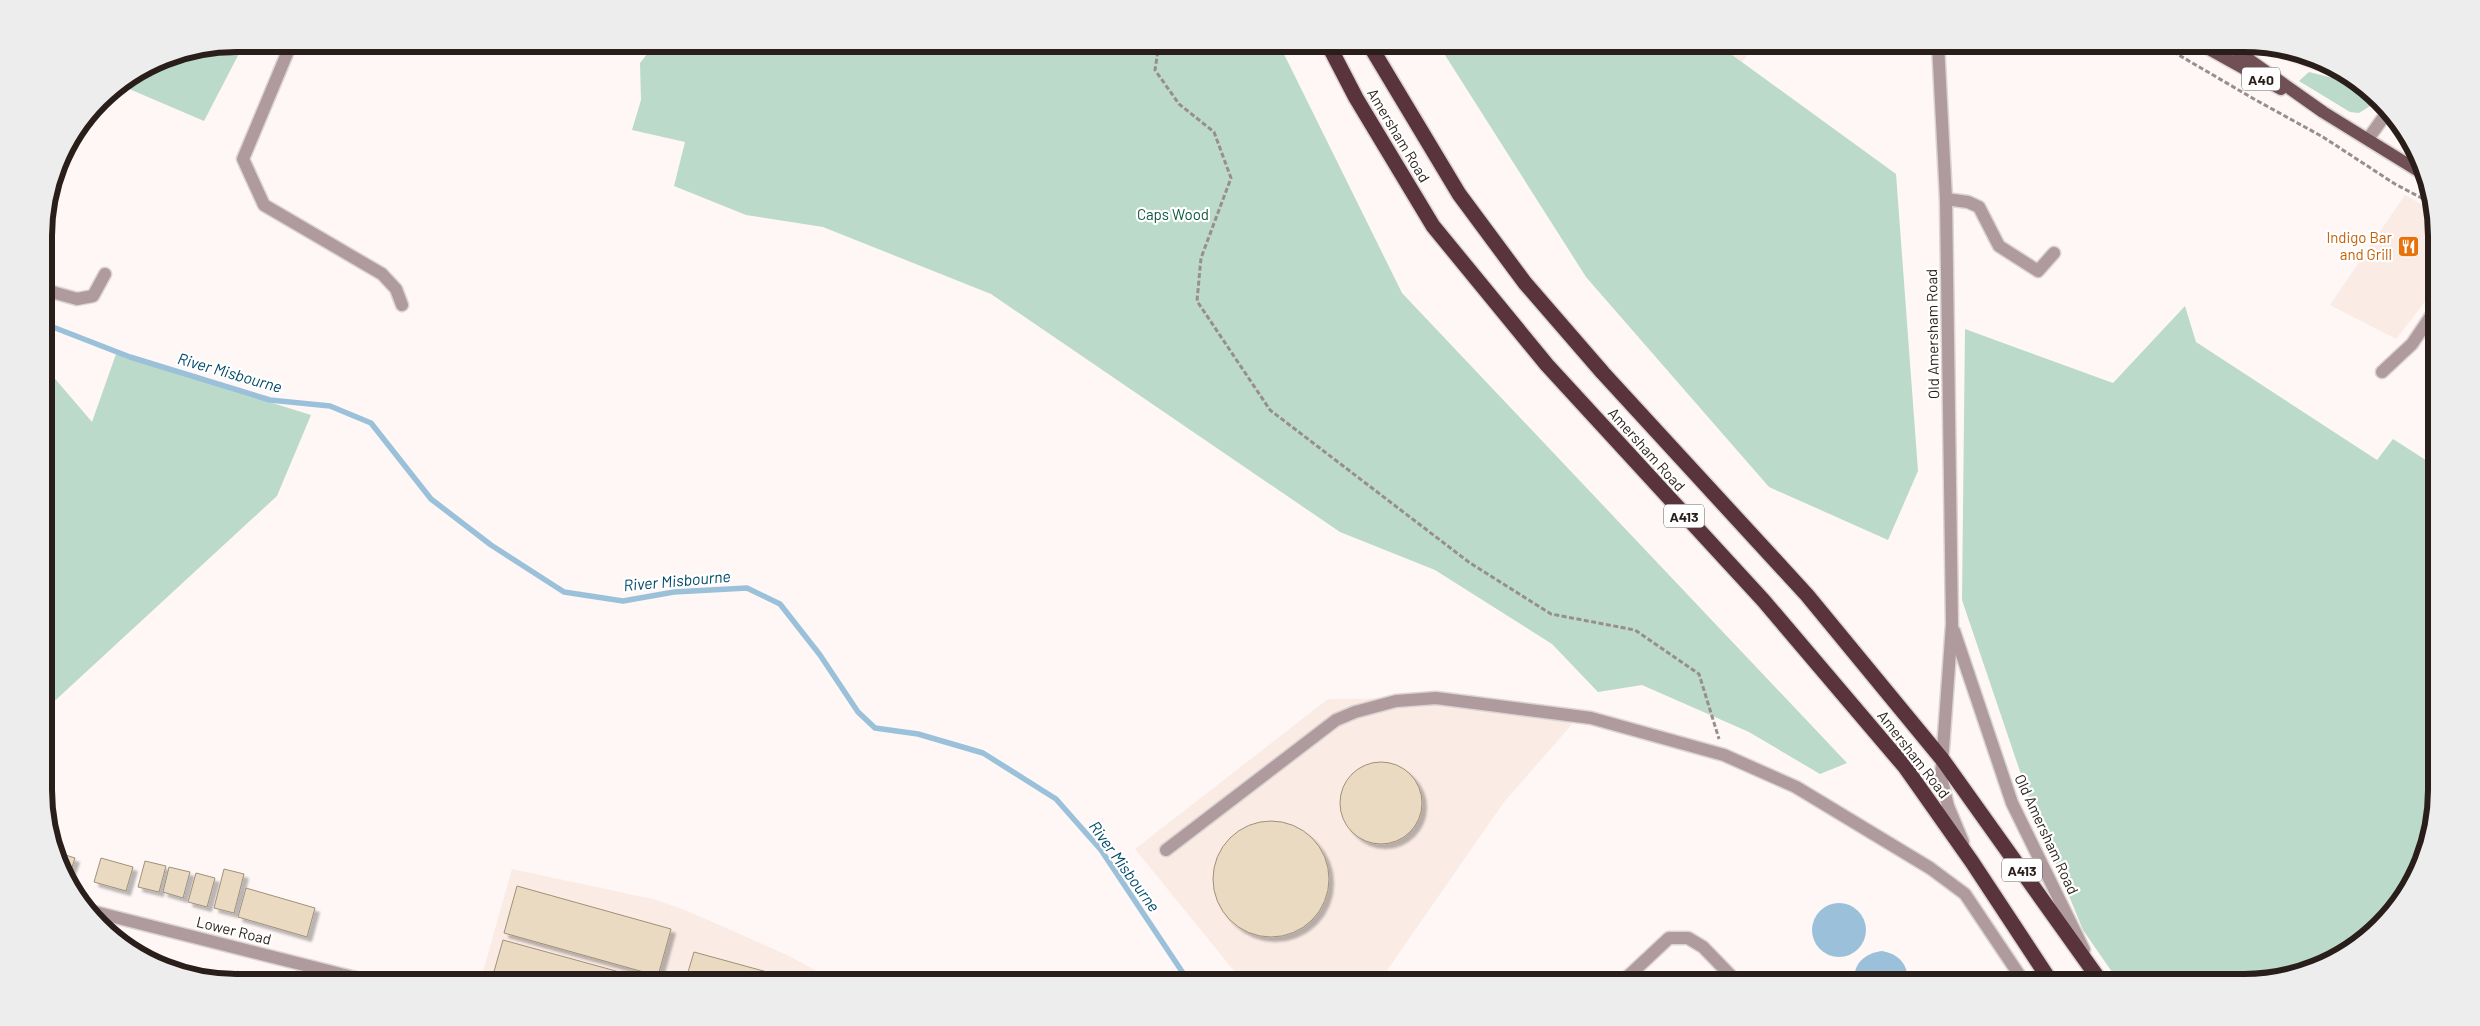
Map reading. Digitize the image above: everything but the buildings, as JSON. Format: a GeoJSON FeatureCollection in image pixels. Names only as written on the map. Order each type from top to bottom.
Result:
{"type":"FeatureCollection","features":[{"type":"Feature","properties":{"kind":"highway","name":"Amersham Road"},"geometry":{"type":"LineString","coordinates":[[1332,52],[1356,98],[1433,226],[1547,365],[1763,600],[1905,767],[1972,862],[2046,974]]}},
{"type":"Feature","properties":{"kind":"highway","name":"A413"},"geometry":{"type":"LineString","coordinates":[[1374,52],[1459,194],[1525,283],[1603,373],[1807,595],[1942,759],[2096,974]]}},
{"type":"Feature","properties":{"kind":"main road","name":"A40"},"geometry":{"type":"LineString","coordinates":[[2214,52],[2323,112],[2414,168]]}},
{"type":"Feature","properties":{"kind":"main road","name":"A40"},"geometry":{"type":"LineString","coordinates":[[2238,52],[2323,112]]}},
{"type":"Feature","properties":{"kind":"street"},"geometry":{"type":"LineString","coordinates":[[288,52],[243,159],[264,205],[339,247],[382,274],[396,288],[402,305]]}},
{"type":"Feature","properties":{"kind":"street","name":"Old Amersham Road"},"geometry":{"type":"LineString","coordinates":[[1938,52],[1946,199],[1952,624],[1941,777],[1948,806],[1972,862]]}},
{"type":"Feature","properties":{"kind":"street"},"geometry":{"type":"LineString","coordinates":[[2368,139],[2384,117]]}},
{"type":"Feature","properties":{"kind":"street"},"geometry":{"type":"LineString","coordinates":[[1946,199],[1968,202],[1979,207],[1999,246],[2038,271],[2054,253]]}},
{"type":"Feature","properties":{"kind":"street"},"geometry":{"type":"LineString","coordinates":[[52,292],[77,299],[93,296],[105,274]]}},
{"type":"Feature","properties":{"kind":"street"},"geometry":{"type":"LineString","coordinates":[[2382,372],[2412,344],[2428,320]]}},
{"type":"Feature","properties":{"kind":"street","name":"Old Amersham Road"},"geometry":{"type":"LineString","coordinates":[[1952,624],[2012,803],[2096,974]]}},
{"type":"Feature","properties":{"kind":"street"},"geometry":{"type":"LineString","coordinates":[[1166,850],[1336,720],[1355,712],[1396,700],[1436,698],[1591,718],[1724,755],[1796,787],[1930,868],[1965,894],[2019,974]]}},
{"type":"Feature","properties":{"kind":"street","name":"Lower Road"},"geometry":{"type":"LineString","coordinates":[[100,913],[340,974]]}},
{"type":"Feature","properties":{"kind":"street"},"geometry":{"type":"LineString","coordinates":[[1631,974],[1669,938],[1688,938],[1704,947],[1729,974]]}},
{"type":"Feature","properties":{"kind":"path"},"geometry":{"type":"LineString","coordinates":[[1158,52],[1155,70],[1179,104],[1214,132],[1231,178],[1201,258],[1197,301],[1270,410],[1470,563],[1551,614],[1635,630],[1699,674],[1724,755]]}},
{"type":"Feature","properties":{"kind":"path"},"geometry":{"type":"LineString","coordinates":[[2173,52],[2254,100],[2323,137],[2396,184],[2423,199]]}},
{"type":"Feature","properties":{"kind":"shaded area"},"geometry":{"type":"Polygon","coordinates":[[[1728,52],[1750,52],[1742,62],[1728,52]]]}},
{"type":"Feature","properties":{"kind":"shaded area"},"geometry":{"type":"Polygon","coordinates":[[[2282,57],[2303,62],[2336,78],[2280,59],[2282,57]]]}},
{"type":"Feature","properties":{"kind":"shaded area"},"geometry":{"type":"Polygon","coordinates":[[[2405,195],[2425,206],[2428,237],[2428,298],[2396,339],[2330,305],[2405,195]]]}},
{"type":"Feature","properties":{"kind":"shaded area"},"geometry":{"type":"Polygon","coordinates":[[[1422,698],[1580,715],[1504,802],[1385,974],[1237,974],[1135,849],[1328,699],[1422,698]]]}},
{"type":"Feature","properties":{"kind":"shaded area"},"geometry":{"type":"Polygon","coordinates":[[[512,869],[657,900],[685,910],[787,955],[822,974],[482,974],[512,869]]]}},
{"type":"Feature","properties":{"kind":"green space"},"geometry":{"type":"Polygon","coordinates":[[[240,52],[204,121],[128,89],[155,71],[177,62],[213,54],[240,52]]]}},
{"type":"Feature","properties":{"kind":"green space","name":"Caps Wood"},"geometry":{"type":"Polygon","coordinates":[[[649,52],[1283,52],[1402,293],[1847,763],[1820,774],[1749,732],[1642,685],[1598,692],[1552,644],[1435,570],[1340,532],[991,294],[823,227],[746,215],[674,186],[685,142],[632,130],[641,100],[640,63],[649,52]]]}},
{"type":"Feature","properties":{"kind":"green space"},"geometry":{"type":"Polygon","coordinates":[[[1443,52],[1728,52],[1896,174],[1918,471],[1888,540],[1769,487],[1586,277],[1443,52]]]}},
{"type":"Feature","properties":{"kind":"green space"},"geometry":{"type":"Polygon","coordinates":[[[2309,72],[2339,79],[2372,105],[2359,113],[2350,112],[2299,81],[2309,72]]]}},
{"type":"Feature","properties":{"kind":"green space"},"geometry":{"type":"Polygon","coordinates":[[[2185,306],[2196,342],[2377,460],[2393,439],[2428,462],[2428,789],[2424,825],[2418,849],[2409,871],[2382,911],[2365,928],[2346,942],[2325,955],[2303,964],[2267,972],[2243,974],[2113,974],[2083,930],[2030,801],[1962,600],[1965,329],[2113,383],[2185,306]]]}},
{"type":"Feature","properties":{"kind":"green space"},"geometry":{"type":"Polygon","coordinates":[[[116,354],[311,415],[277,496],[52,703],[52,375],[92,422],[116,354]]]}},
{"type":"Feature","properties":{"kind":"water"},"geometry":{"type":"Polygon","coordinates":[[[1839,903],[1849,905],[1858,911],[1864,920],[1866,930],[1864,940],[1858,949],[1849,955],[1839,957],[1829,955],[1820,949],[1814,940],[1812,930],[1814,920],[1820,911],[1829,905],[1839,903]]]}},
{"type":"Feature","properties":{"kind":"water"},"geometry":{"type":"Polygon","coordinates":[[[1876,952],[1888,952],[1898,957],[1907,974],[1855,974],[1861,960],[1876,952]]]}},
{"type":"Feature","properties":{"kind":"waterway","name":"River Misbourne"},"geometry":{"type":"LineString","coordinates":[[52,327],[130,357],[270,400],[330,406],[371,423],[431,499],[491,545],[564,592],[623,601],[674,592],[747,588],[780,604],[820,655],[858,712],[875,728],[918,734],[983,753],[1056,799],[1101,850],[1184,974]]}},
{"type":"Feature","properties":{"kind":"place","name":"Indigo Bar and Grill"},"geometry":{"type":"Point","coordinates":[2408,246]}}]}
